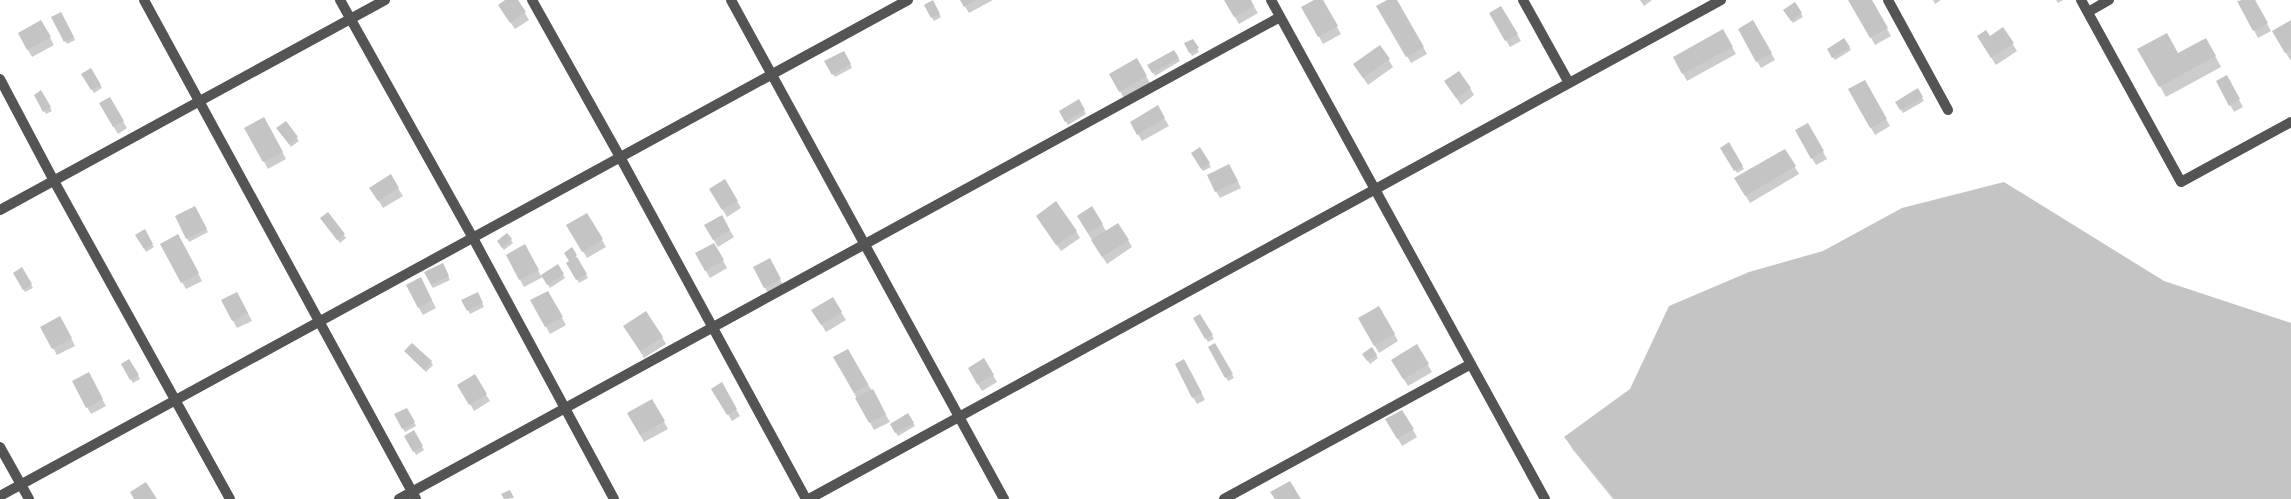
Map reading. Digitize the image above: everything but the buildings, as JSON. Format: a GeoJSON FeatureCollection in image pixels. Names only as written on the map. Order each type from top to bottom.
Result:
{"type":"FeatureCollection","features":[{"type":"Feature","properties":{"kind":"street"},"geometry":{"type":"LineString","coordinates":[[144,0],[198,102],[321,321],[414,495]]}},
{"type":"Feature","properties":{"kind":"street"},"geometry":{"type":"LineString","coordinates":[[340,0],[473,238],[614,499]]}},
{"type":"Feature","properties":{"kind":"street"},"geometry":{"type":"LineString","coordinates":[[0,210],[385,0]]}},
{"type":"Feature","properties":{"kind":"street"},"geometry":{"type":"LineString","coordinates":[[532,0],[807,499],[1721,0]]}},
{"type":"Feature","properties":{"kind":"street"},"geometry":{"type":"LineString","coordinates":[[731,0],[1004,499]]}},
{"type":"Feature","properties":{"kind":"street"},"geometry":{"type":"LineString","coordinates":[[0,496],[908,0]]}},
{"type":"Feature","properties":{"kind":"street"},"geometry":{"type":"LineString","coordinates":[[1271,0],[1545,499]]}},
{"type":"Feature","properties":{"kind":"street"},"geometry":{"type":"LineString","coordinates":[[1523,0],[1569,83]]}},
{"type":"Feature","properties":{"kind":"street"},"geometry":{"type":"LineString","coordinates":[[1888,0],[1948,110]]}},
{"type":"Feature","properties":{"kind":"street"},"geometry":{"type":"LineString","coordinates":[[2081,0],[2181,182],[2291,122]]}},
{"type":"Feature","properties":{"kind":"street"},"geometry":{"type":"LineString","coordinates":[[2088,12],[2109,0]]}},
{"type":"Feature","properties":{"kind":"street"},"geometry":{"type":"LineString","coordinates":[[398,499],[414,495],[564,408],[1280,17]]}},
{"type":"Feature","properties":{"kind":"street"},"geometry":{"type":"LineString","coordinates":[[0,79],[54,181],[177,400],[230,499]]}},
{"type":"Feature","properties":{"kind":"street"},"geometry":{"type":"LineString","coordinates":[[1224,499],[1471,364]]}},
{"type":"Feature","properties":{"kind":"street"},"geometry":{"type":"LineString","coordinates":[[0,447],[29,499]]}}]}
